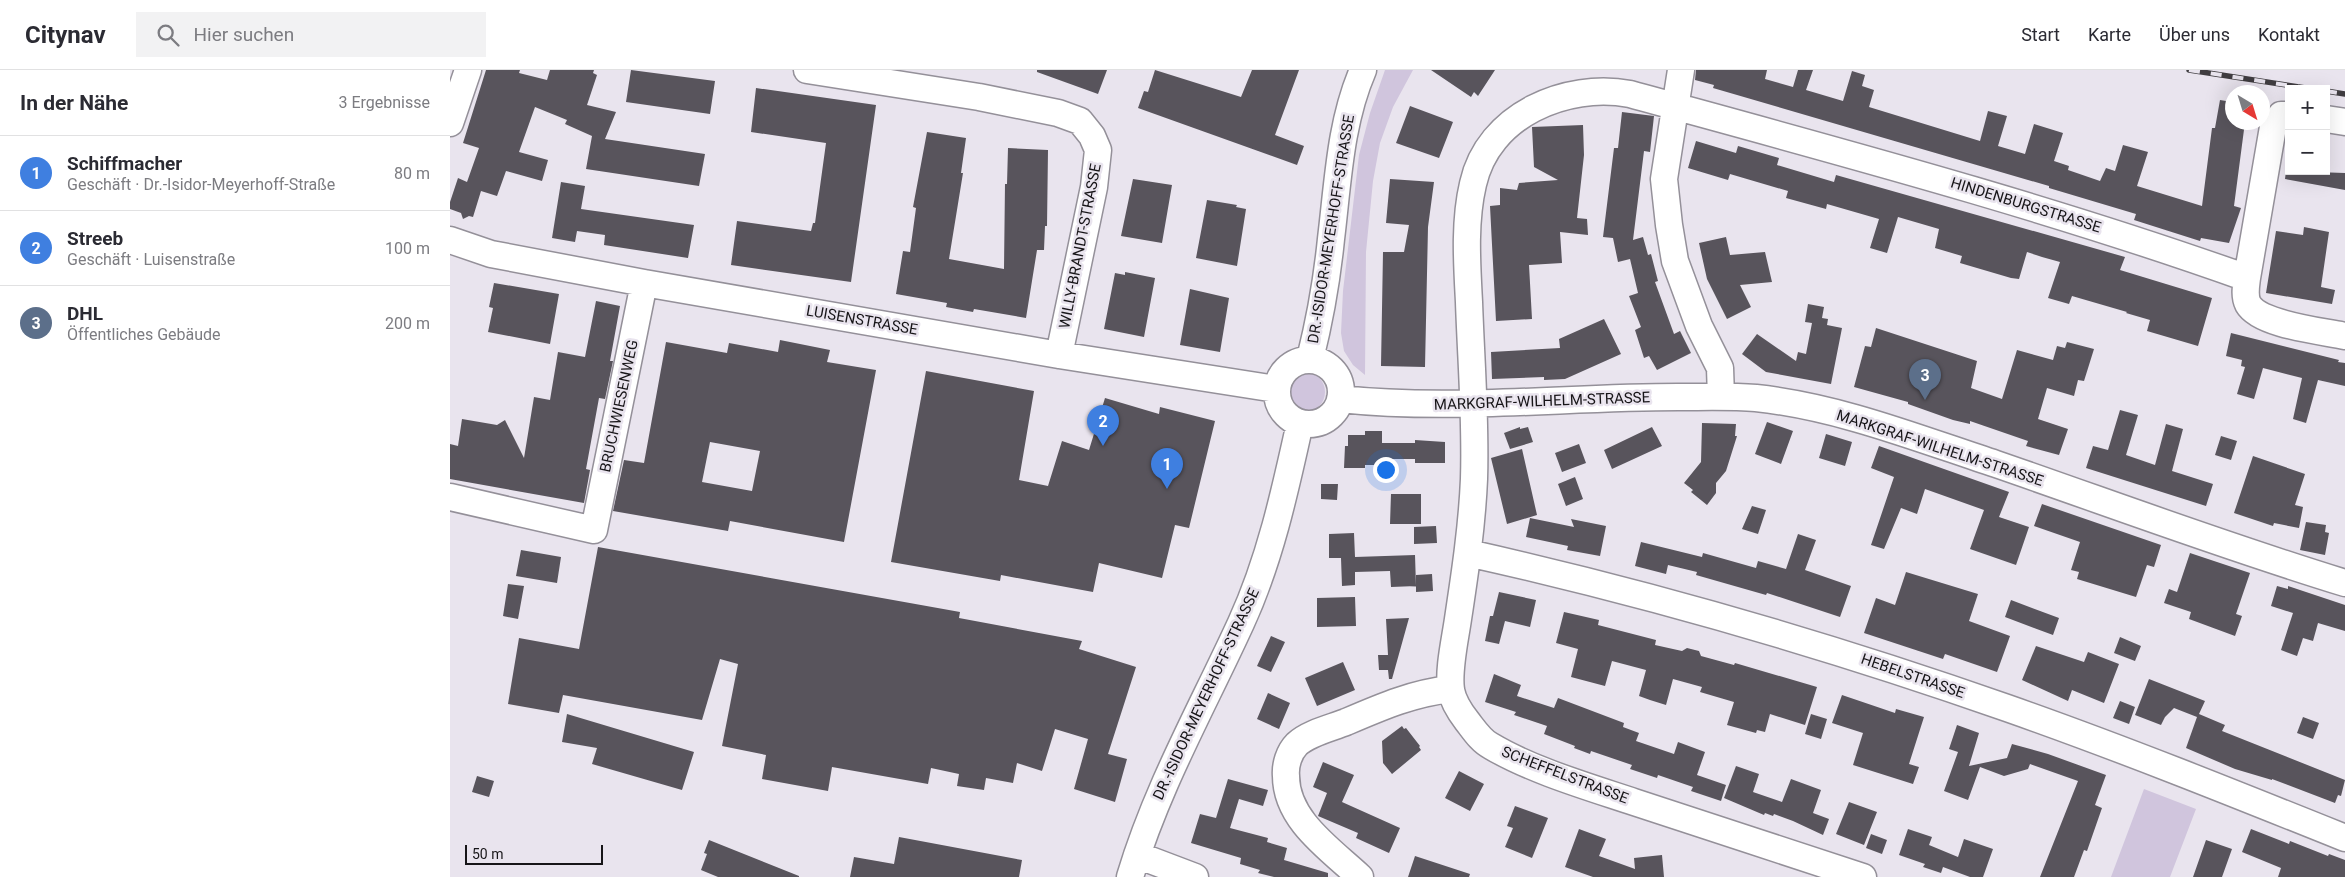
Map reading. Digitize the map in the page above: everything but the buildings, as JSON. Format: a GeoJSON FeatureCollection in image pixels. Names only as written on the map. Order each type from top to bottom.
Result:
{"type":"FeatureCollection","features":[{"type":"Feature","properties":{"kind":"street"},"geometry":{"type":"LineString","coordinates":[[450,123],[468,70]]}},
{"type":"Feature","properties":{"kind":"street","name":"WILLY-BRANDT-STRASSE"},"geometry":{"type":"LineString","coordinates":[[807,70],[979,97],[1058,113],[1080,121],[1092,136],[1098,150],[1094,188],[1059,355]]}},
{"type":"Feature","properties":{"kind":"street","name":"DR.-ISIDOR-MEYERHOFF-STRASSE"},"geometry":{"type":"LineString","coordinates":[[1310,359],[1320,319],[1343,143],[1348,116],[1363,70]]}},
{"type":"Feature","properties":{"kind":"street"},"geometry":{"type":"LineString","coordinates":[[1681,70],[1664,179],[1668,225],[1678,270],[1699,326],[1720,368],[1721,397]]}},
{"type":"Feature","properties":{"kind":"street","name":"HINDENBURGSTRASSE"},"geometry":{"type":"LineString","coordinates":[[1473,405],[1467,266],[1468,222],[1473,184],[1490,148],[1506,128],[1530,109],[1575,94],[1618,91],[1676,106],[1925,175],[2139,239],[2247,278]]}},
{"type":"Feature","properties":{"kind":"street"},"geometry":{"type":"LineString","coordinates":[[2285,116],[2281,116],[2273,127],[2245,291],[2248,303],[2256,313],[2270,319],[2345,336]]}},
{"type":"Feature","properties":{"kind":"street"},"geometry":{"type":"LineString","coordinates":[[2330,120],[2345,122]]}},
{"type":"Feature","properties":{"kind":"street","name":"LUISENSTRASSE"},"geometry":{"type":"LineString","coordinates":[[450,240],[491,254],[644,283],[1059,355],[1276,389]]}},
{"type":"Feature","properties":{"kind":"street","name":"BRUCHWIESENWEG"},"geometry":{"type":"LineString","coordinates":[[450,497],[594,530],[644,283]]}},
{"type":"Feature","properties":{"kind":"street","name":"DR.-ISIDOR-MEYERHOFF-STRASSE"},"geometry":{"type":"LineString","coordinates":[[1276,389],[1287,367],[1310,359],[1328,365],[1335,372],[1341,390],[1340,399]]}},
{"type":"Feature","properties":{"kind":"street"},"geometry":{"type":"LineString","coordinates":[[1276,389],[1276,397],[1282,410],[1287,416],[1300,423],[1309,424],[1325,420],[1337,408],[1340,399]]}},
{"type":"Feature","properties":{"kind":"street","name":"MARKGRAF-WILHELM-STRASSE"},"geometry":{"type":"LineString","coordinates":[[1340,399],[1369,402],[1473,405],[1633,397],[1755,398],[1850,416],[2345,583]]}},
{"type":"Feature","properties":{"kind":"street","name":"SCHEFFELSTRASSE"},"geometry":{"type":"LineString","coordinates":[[1473,405],[1474,479],[1468,553],[1451,689],[1456,705],[1464,718],[1489,745],[1533,766],[1616,796],[1863,877]]}},
{"type":"Feature","properties":{"kind":"street","name":"DR.-ISIDOR-MEYERHOFF-STRASSE"},"geometry":{"type":"LineString","coordinates":[[1133,866],[1164,782],[1242,622],[1282,506],[1300,423]]}},
{"type":"Feature","properties":{"kind":"street","name":"HEBELSTRASSE"},"geometry":{"type":"LineString","coordinates":[[1468,553],[1591,581],[1839,652],[2007,708],[2162,765],[2345,838]]}},
{"type":"Feature","properties":{"kind":"street"},"geometry":{"type":"LineString","coordinates":[[1360,877],[1303,823],[1291,805],[1286,786],[1286,766],[1290,754],[1297,744],[1399,699],[1426,692],[1451,689]]}},
{"type":"Feature","properties":{"kind":"street"},"geometry":{"type":"LineString","coordinates":[[1133,866],[1194,877]]}},
{"type":"Feature","properties":{"kind":"shaded area"},"geometry":{"type":"Polygon","coordinates":[[[1385,70],[1413,70],[1393,107],[1380,143],[1373,181],[1366,252],[1365,375],[1353,365],[1344,351],[1341,333],[1343,291],[1359,155],[1370,113],[1385,70]]]}},
{"type":"Feature","properties":{"kind":"shaded area"},"geometry":{"type":"Polygon","coordinates":[[[1309,372],[1316,375],[1322,381],[1325,392],[1324,400],[1316,409],[1309,412],[1301,412],[1294,409],[1286,400],[1285,388],[1288,381],[1297,373],[1309,372]]]}},
{"type":"Feature","properties":{"kind":"shaded area"},"geometry":{"type":"Polygon","coordinates":[[[2144,789],[2196,809],[2170,877],[2111,877],[2144,789]]]}},
{"type":"Feature","properties":{"kind":"railway"},"geometry":{"type":"LineString","coordinates":[[2189,70],[2286,85]]}},
{"type":"Feature","properties":{"kind":"railway"},"geometry":{"type":"LineString","coordinates":[[2330,92],[2345,94]]}},
{"type":"Feature","properties":{"kind":"place","name":"DHL"},"geometry":{"type":"Point","coordinates":[1925,400]}},
{"type":"Feature","properties":{"kind":"place","name":"Streeb"},"geometry":{"type":"Point","coordinates":[1103,446]}},
{"type":"Feature","properties":{"kind":"place","name":"Schiffmacher"},"geometry":{"type":"Point","coordinates":[1167,489]}}]}
